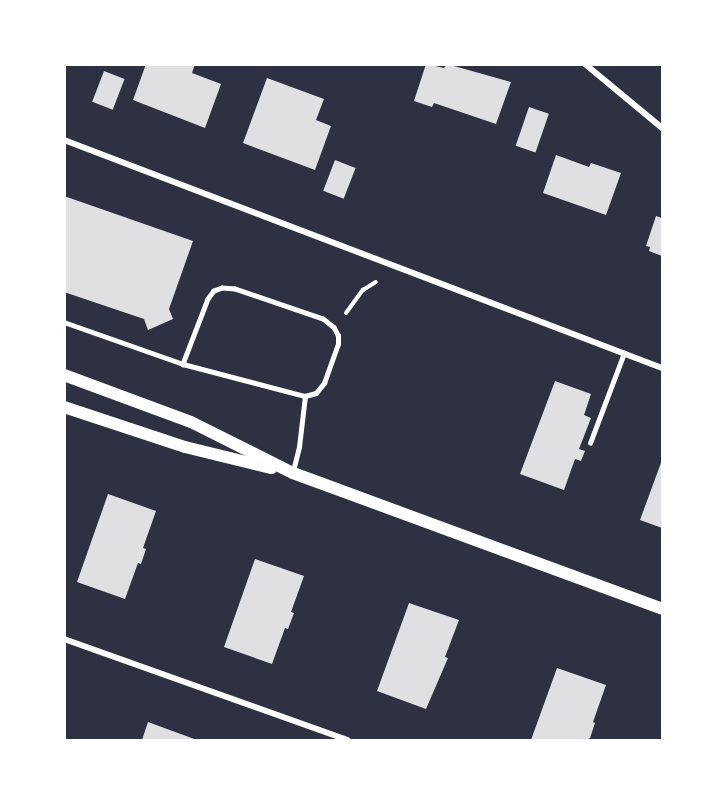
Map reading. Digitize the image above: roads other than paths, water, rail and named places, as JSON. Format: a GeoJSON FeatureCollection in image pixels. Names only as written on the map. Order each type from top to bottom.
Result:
{"type":"FeatureCollection","features":[{"type":"Feature","properties":{"kind":"main road"},"geometry":{"type":"LineString","coordinates":[[64,375],[191,422],[292,473]]}},
{"type":"Feature","properties":{"kind":"main road"},"geometry":{"type":"LineString","coordinates":[[64,407],[185,447],[292,473],[663,609]]}},
{"type":"Feature","properties":{"kind":"street"},"geometry":{"type":"LineString","coordinates":[[585,64],[663,129]]}},
{"type":"Feature","properties":{"kind":"street"},"geometry":{"type":"LineString","coordinates":[[64,140],[404,267],[663,368]]}},
{"type":"Feature","properties":{"kind":"street"},"geometry":{"type":"LineString","coordinates":[[64,639],[348,741]]}},
{"type":"Feature","properties":{"kind":"lane"},"geometry":{"type":"LineString","coordinates":[[64,322],[183,364],[305,396],[316,393],[324,383],[338,344],[334,328],[312,315],[235,289],[222,288],[214,291],[208,299],[183,364]]}},
{"type":"Feature","properties":{"kind":"lane"},"geometry":{"type":"LineString","coordinates":[[590,443],[624,353]]}},
{"type":"Feature","properties":{"kind":"lane"},"geometry":{"type":"LineString","coordinates":[[292,473],[299,447],[305,396]]}}]}
